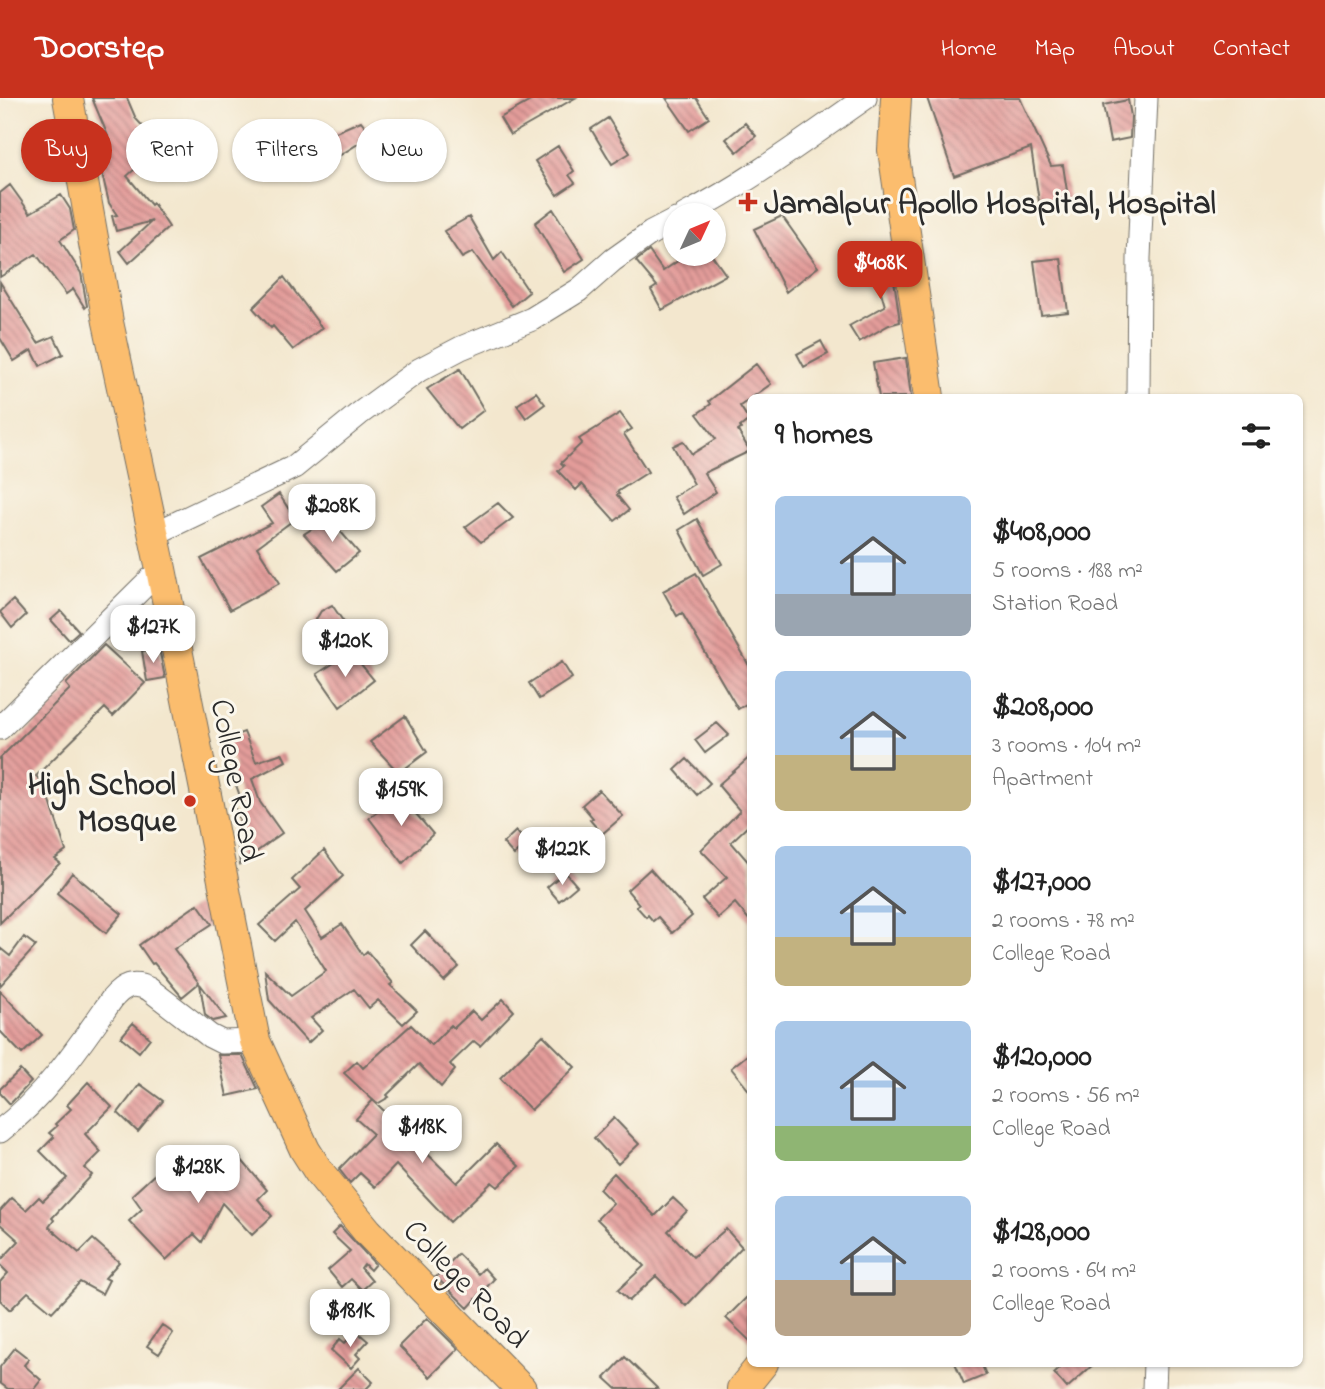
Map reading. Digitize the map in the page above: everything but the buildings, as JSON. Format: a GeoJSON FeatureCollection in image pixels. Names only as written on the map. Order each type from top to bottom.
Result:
{"type":"FeatureCollection","features":[{"type":"Feature","properties":{"kind":"main road","name":"College Road"},"geometry":{"type":"LineString","coordinates":[[68,98],[108,322],[154,534],[255,1041],[305,1150],[318,1172],[368,1232],[521,1389]]}},
{"type":"Feature","properties":{"kind":"main road"},"geometry":{"type":"LineString","coordinates":[[896,98],[893,150],[929,394]]}},
{"type":"Feature","properties":{"kind":"main road"},"geometry":{"type":"LineString","coordinates":[[742,1389],[760,1367]]}},
{"type":"Feature","properties":{"kind":"street"},"geometry":{"type":"LineString","coordinates":[[708,203],[774,163],[865,98]]}},
{"type":"Feature","properties":{"kind":"street"},"geometry":{"type":"LineString","coordinates":[[1138,394],[1139,258],[1146,98]]}},
{"type":"Feature","properties":{"kind":"street"},"geometry":{"type":"LineString","coordinates":[[154,534],[294,467],[419,370],[461,348],[532,319],[579,289],[613,260],[663,227]]}},
{"type":"Feature","properties":{"kind":"street"},"geometry":{"type":"LineString","coordinates":[[0,728],[161,569]]}},
{"type":"Feature","properties":{"kind":"street"},"geometry":{"type":"LineString","coordinates":[[0,1131],[15,1120],[65,1066],[112,999],[120,990],[130,985],[141,985],[149,989],[210,1036],[222,1042],[255,1041]]}},
{"type":"Feature","properties":{"kind":"street"},"geometry":{"type":"LineString","coordinates":[[1154,1389],[1155,1367]]}},
{"type":"Feature","properties":{"kind":"place","name":"Jamalpur Apollo Hospital, Hospital"},"geometry":{"type":"Point","coordinates":[748,202]}},
{"type":"Feature","properties":{"kind":"place","name":"High School Mosque"},"geometry":{"type":"Point","coordinates":[190,801]}}]}
